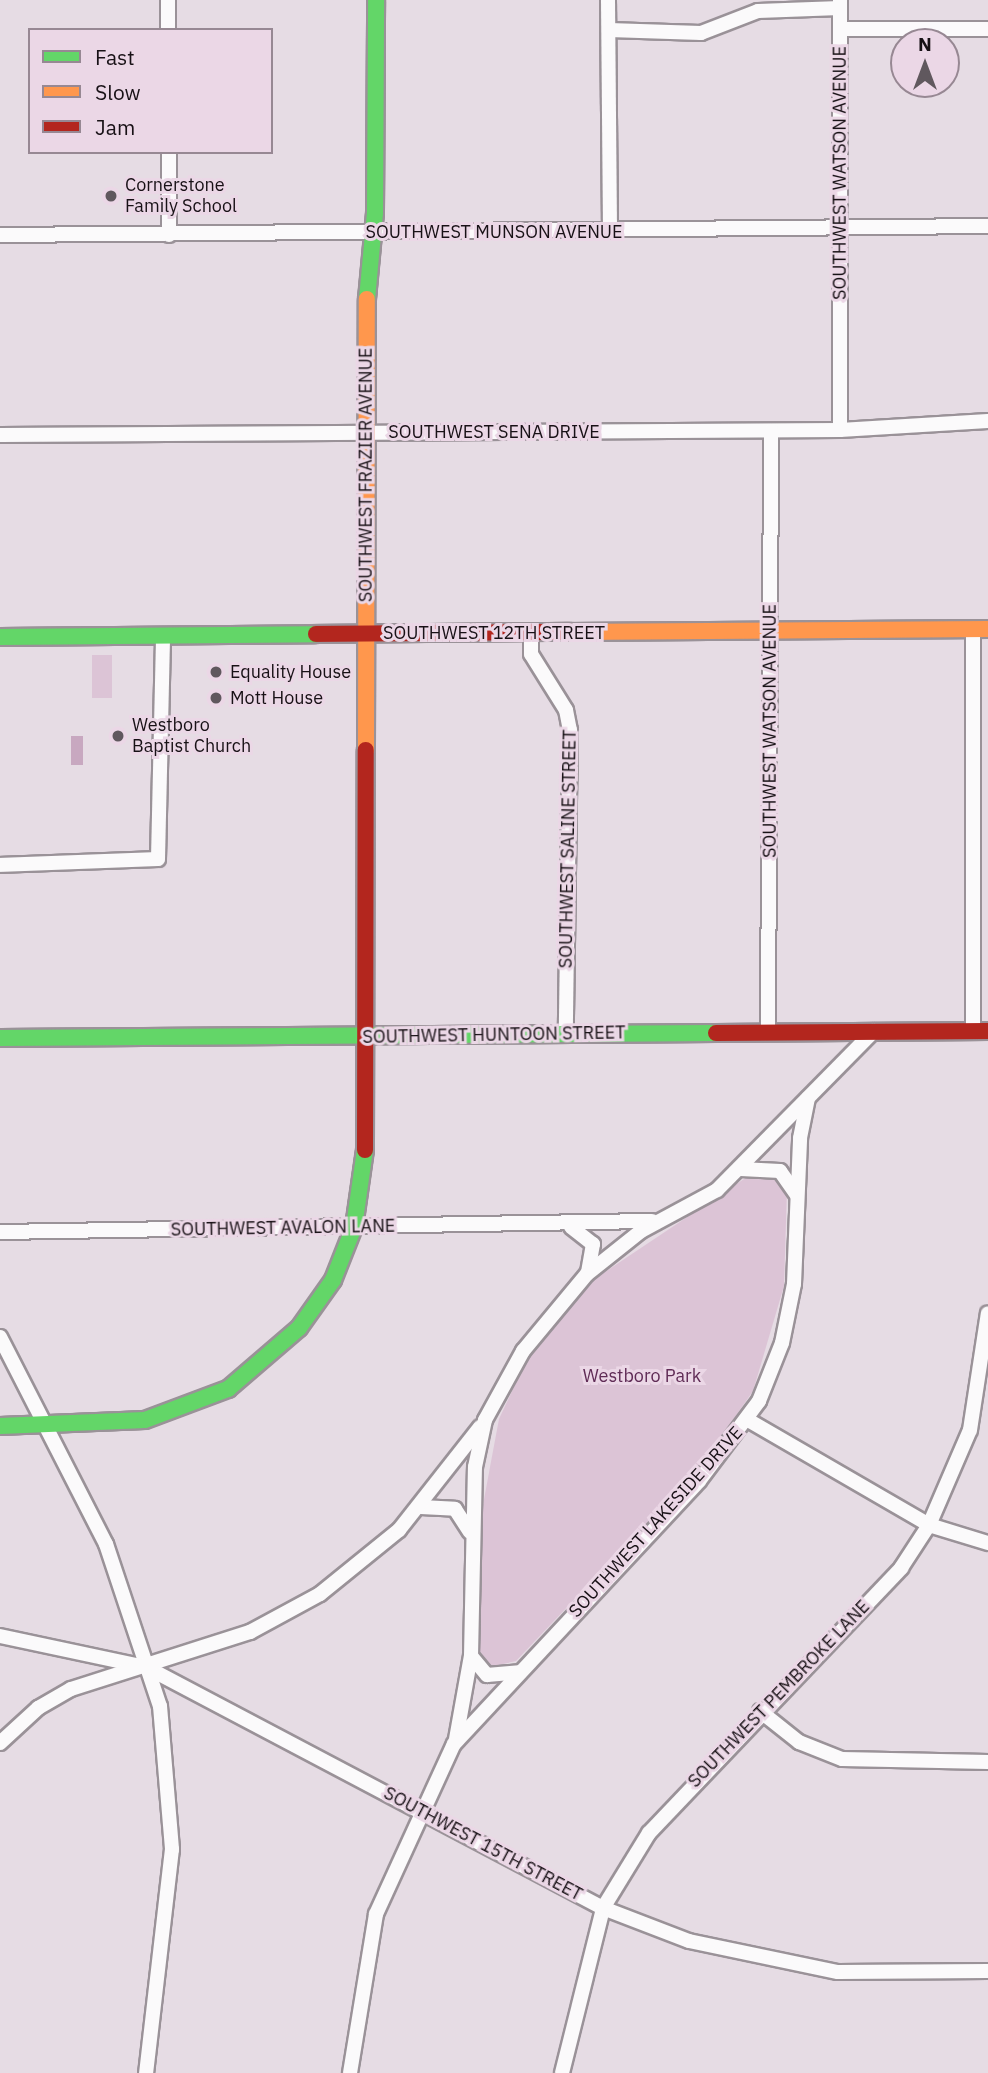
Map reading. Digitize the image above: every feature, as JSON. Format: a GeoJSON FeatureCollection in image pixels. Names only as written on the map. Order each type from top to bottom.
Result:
{"type":"FeatureCollection","features":[{"type":"Feature","properties":{"kind":"main road","name":"SOUTHWEST FRAZIER AVENUE"},"geometry":{"type":"LineString","coordinates":[[0,1426],[145,1420],[228,1389],[299,1328],[333,1280],[354,1227],[365,1163],[365,433],[376,0]]}},
{"type":"Feature","properties":{"kind":"main road","name":"SOUTHWEST 12TH STREET"},"geometry":{"type":"LineString","coordinates":[[0,637],[981,629]]}},
{"type":"Feature","properties":{"kind":"main road","name":"SOUTHWEST HUNTOON STREET"},"geometry":{"type":"LineString","coordinates":[[0,1038],[980,1031]]}},
{"type":"Feature","properties":{"kind":"street"},"geometry":{"type":"LineString","coordinates":[[168,0],[168,28]]}},
{"type":"Feature","properties":{"kind":"street"},"geometry":{"type":"LineString","coordinates":[[608,0],[610,231]]}},
{"type":"Feature","properties":{"kind":"street"},"geometry":{"type":"LineString","coordinates":[[608,30],[701,33],[758,11],[840,4]]}},
{"type":"Feature","properties":{"kind":"street","name":"SOUTHWEST WATSON AVENUE"},"geometry":{"type":"LineString","coordinates":[[840,4],[840,430]]}},
{"type":"Feature","properties":{"kind":"street"},"geometry":{"type":"LineString","coordinates":[[840,29],[988,29]]}},
{"type":"Feature","properties":{"kind":"street"},"geometry":{"type":"LineString","coordinates":[[169,154],[169,235]]}},
{"type":"Feature","properties":{"kind":"street","name":"SOUTHWEST MUNSON AVENUE"},"geometry":{"type":"LineString","coordinates":[[0,235],[988,226]]}},
{"type":"Feature","properties":{"kind":"street","name":"SOUTHWEST SENA DRIVE"},"geometry":{"type":"LineString","coordinates":[[0,435],[771,431],[840,430],[988,421]]}},
{"type":"Feature","properties":{"kind":"street","name":"SOUTHWEST WATSON AVENUE"},"geometry":{"type":"LineString","coordinates":[[768,1032],[771,431]]}},
{"type":"Feature","properties":{"kind":"street"},"geometry":{"type":"LineString","coordinates":[[980,1031],[981,629]]}},
{"type":"Feature","properties":{"kind":"street","name":"SOUTHWEST SALINE STREET"},"geometry":{"type":"LineString","coordinates":[[531,633],[531,654],[566,710],[570,730],[566,1034]]}},
{"type":"Feature","properties":{"kind":"street"},"geometry":{"type":"LineString","coordinates":[[0,865],[158,859],[163,636]]}},
{"type":"Feature","properties":{"kind":"street","name":"SOUTHWEST LAKESIDE DRIVE"},"geometry":{"type":"LineString","coordinates":[[454,1744],[471,1656],[470,1533],[485,1420],[538,1328],[587,1274],[663,1219],[703,1200],[741,1170],[874,1031]]}},
{"type":"Feature","properties":{"kind":"street","name":"SOUTHWEST LAKESIDE DRIVE"},"geometry":{"type":"LineString","coordinates":[[350,2073],[376,1914],[420,1809],[454,1744],[748,1420],[782,1343],[791,1302],[808,1098]]}},
{"type":"Feature","properties":{"kind":"street"},"geometry":{"type":"LineString","coordinates":[[741,1170],[780,1171],[798,1196]]}},
{"type":"Feature","properties":{"kind":"street","name":"SOUTHWEST AVALON LANE"},"geometry":{"type":"LineString","coordinates":[[0,1232],[566,1225],[663,1219]]}},
{"type":"Feature","properties":{"kind":"street"},"geometry":{"type":"LineString","coordinates":[[566,1225],[593,1244],[587,1274]]}},
{"type":"Feature","properties":{"kind":"street","name":"SOUTHWEST PEMBROKE LANE"},"geometry":{"type":"LineString","coordinates":[[562,2073],[603,1908],[649,1833],[760,1711],[901,1568],[929,1525],[970,1430],[988,1313]]}},
{"type":"Feature","properties":{"kind":"street"},"geometry":{"type":"LineString","coordinates":[[0,1337],[126,1590],[167,1749],[172,1849],[146,2073]]}},
{"type":"Feature","properties":{"kind":"street"},"geometry":{"type":"LineString","coordinates":[[0,1743],[38,1708],[71,1689],[250,1632],[320,1594],[420,1508],[485,1420]]}},
{"type":"Feature","properties":{"kind":"street"},"geometry":{"type":"LineString","coordinates":[[748,1420],[929,1525],[988,1544]]}},
{"type":"Feature","properties":{"kind":"street"},"geometry":{"type":"LineString","coordinates":[[420,1508],[448,1505],[470,1533]]}},
{"type":"Feature","properties":{"kind":"street","name":"SOUTHWEST 15TH STREET"},"geometry":{"type":"LineString","coordinates":[[0,1636],[146,1667],[420,1809],[603,1908],[689,1941],[838,1972],[988,1971]]}},
{"type":"Feature","properties":{"kind":"street"},"geometry":{"type":"LineString","coordinates":[[471,1656],[487,1675],[519,1672]]}},
{"type":"Feature","properties":{"kind":"street"},"geometry":{"type":"LineString","coordinates":[[760,1711],[799,1742],[842,1759],[988,1762]]}},
{"type":"Feature","properties":{"kind":"green space"},"geometry":{"type":"Polygon","coordinates":[[[92,655],[112,655],[112,698],[92,698],[92,655]]]}},
{"type":"Feature","properties":{"kind":"green space","name":"Westboro Park"},"geometry":{"type":"Polygon","coordinates":[[[750,1175],[771,1175],[787,1189],[784,1286],[753,1391],[701,1466],[516,1661],[490,1667],[478,1648],[479,1526],[499,1419],[527,1359],[596,1278],[750,1175]]]}},
{"type":"Feature","properties":{"kind":"shaded area"},"geometry":{"type":"Polygon","coordinates":[[[71,736],[83,736],[83,765],[71,765],[71,736]]]}},
{"type":"Feature","properties":{"kind":"traffic: fast"},"geometry":{"type":"LineString","coordinates":[[367,299],[375,213],[376,0]]}},
{"type":"Feature","properties":{"kind":"traffic: fast"},"geometry":{"type":"LineString","coordinates":[[0,637],[316,634]]}},
{"type":"Feature","properties":{"kind":"traffic: fast"},"geometry":{"type":"LineString","coordinates":[[0,1038],[716,1033]]}},
{"type":"Feature","properties":{"kind":"traffic: fast"},"geometry":{"type":"LineString","coordinates":[[0,1426],[145,1420],[228,1389],[299,1328],[333,1280],[354,1227],[365,1150]]}},
{"type":"Feature","properties":{"kind":"traffic: slow"},"geometry":{"type":"LineString","coordinates":[[366,750],[367,299]]}},
{"type":"Feature","properties":{"kind":"traffic: slow"},"geometry":{"type":"LineString","coordinates":[[569,632],[988,629]]}},
{"type":"Feature","properties":{"kind":"traffic: jam"},"geometry":{"type":"LineString","coordinates":[[316,634],[569,632]]}},
{"type":"Feature","properties":{"kind":"traffic: jam"},"geometry":{"type":"LineString","coordinates":[[365,1150],[366,750]]}},
{"type":"Feature","properties":{"kind":"traffic: jam"},"geometry":{"type":"LineString","coordinates":[[716,1033],[988,1031]]}},
{"type":"Feature","properties":{"kind":"place","name":"Cornerstone Family School"},"geometry":{"type":"Point","coordinates":[111,196]}},
{"type":"Feature","properties":{"kind":"place","name":"Equality House"},"geometry":{"type":"Point","coordinates":[216,672]}},
{"type":"Feature","properties":{"kind":"place","name":"Mott House"},"geometry":{"type":"Point","coordinates":[216,698]}},
{"type":"Feature","properties":{"kind":"place","name":"Westboro Baptist Church"},"geometry":{"type":"Point","coordinates":[118,736]}}]}
